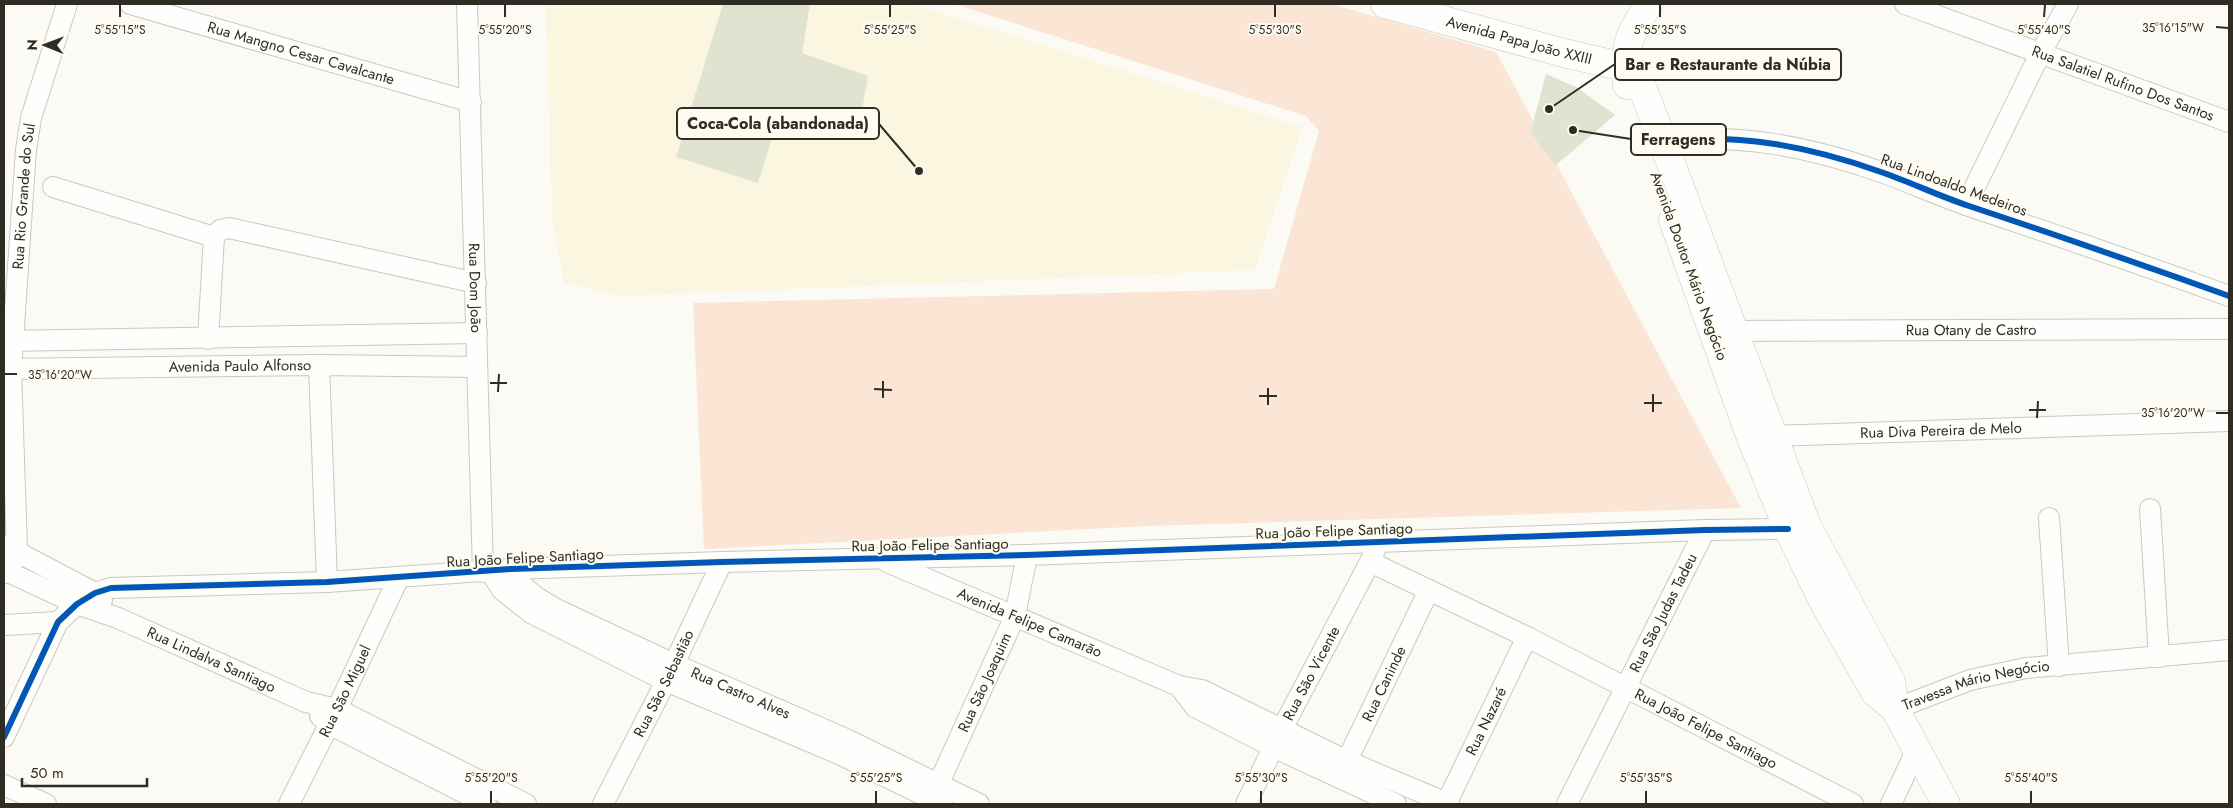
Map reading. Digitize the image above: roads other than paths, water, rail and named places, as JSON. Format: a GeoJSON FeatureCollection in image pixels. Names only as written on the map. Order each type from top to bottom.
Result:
{"type":"FeatureCollection","features":[{"type":"Feature","properties":{"kind":"main road","name":"Avenida Papa João XXIII"},"geometry":{"type":"LineString","coordinates":[[1385,4],[1422,9],[1625,68]]}},
{"type":"Feature","properties":{"kind":"main road"},"geometry":{"type":"LineString","coordinates":[[1625,68],[1628,39],[1649,4]]}},
{"type":"Feature","properties":{"kind":"main road","name":"Avenida Doutor Mário Negócio"},"geometry":{"type":"LineString","coordinates":[[1895,709],[1875,692],[1824,603],[1788,529],[1724,331],[1662,141],[1637,73],[1634,69],[1625,68],[1627,94],[1724,331],[1772,436],[1807,526],[1891,682],[1895,709],[1946,804]]}},
{"type":"Feature","properties":{"kind":"street","name":"Rua Rio Grande do Sul"},"geometry":{"type":"LineString","coordinates":[[6,572],[10,548],[8,341],[26,150],[31,118],[67,4]]}},
{"type":"Feature","properties":{"kind":"street","name":"Rua Mangno Cesar Cavalcante"},"geometry":{"type":"LineString","coordinates":[[130,4],[471,102]]}},
{"type":"Feature","properties":{"kind":"street","name":"Rua Dom João"},"geometry":{"type":"LineString","coordinates":[[467,4],[477,367],[486,572]]}},
{"type":"Feature","properties":{"kind":"street","name":"Rua Salatiel Rufino Dos Santos"},"geometry":{"type":"LineString","coordinates":[[1905,4],[2229,122]]}},
{"type":"Feature","properties":{"kind":"street"},"geometry":{"type":"LineString","coordinates":[[1966,205],[2040,54],[2068,4]]}},
{"type":"Feature","properties":{"kind":"street","name":"Rua Lindoaldo Medeiros"},"geometry":{"type":"LineString","coordinates":[[1662,141],[1698,137],[1775,142],[1839,158],[1966,205],[2229,296]]}},
{"type":"Feature","properties":{"kind":"street"},"geometry":{"type":"LineString","coordinates":[[53,187],[214,237]]}},
{"type":"Feature","properties":{"kind":"street"},"geometry":{"type":"LineString","coordinates":[[208,339],[214,237],[220,230],[229,228],[476,283]]}},
{"type":"Feature","properties":{"kind":"street","name":"Rua Otany de Castro"},"geometry":{"type":"LineString","coordinates":[[1724,331],[2228,330]]}},
{"type":"Feature","properties":{"kind":"street","name":"Avenida Paulo Alfonso"},"geometry":{"type":"LineString","coordinates":[[8,341],[477,333]]}},
{"type":"Feature","properties":{"kind":"street","name":"Avenida Paulo Alfonso"},"geometry":{"type":"LineString","coordinates":[[8,369],[318,365],[477,367]]}},
{"type":"Feature","properties":{"kind":"street"},"geometry":{"type":"LineString","coordinates":[[318,365],[327,582]]}},
{"type":"Feature","properties":{"kind":"street","name":"Rua Diva Pereira de Melo"},"geometry":{"type":"LineString","coordinates":[[1772,436],[2229,421]]}},
{"type":"Feature","properties":{"kind":"street"},"geometry":{"type":"LineString","coordinates":[[2150,509],[2159,657]]}},
{"type":"Feature","properties":{"kind":"street","name":"Travessa Mário Negócio"},"geometry":{"type":"LineString","coordinates":[[2049,518],[2059,666]]}},
{"type":"Feature","properties":{"kind":"street","name":"Rua João Felipe Santiago"},"geometry":{"type":"LineString","coordinates":[[58,622],[77,604],[95,593],[125,586],[327,582],[511,570],[722,562],[1027,556],[1705,530],[1788,529]]}},
{"type":"Feature","properties":{"kind":"street","name":"Rua São Judas Tadeu"},"geometry":{"type":"LineString","coordinates":[[1567,804],[1705,530]]}},
{"type":"Feature","properties":{"kind":"street","name":"Rua São Vicente"},"geometry":{"type":"LineString","coordinates":[[1246,804],[1282,729],[1370,562],[1377,542]]}},
{"type":"Feature","properties":{"kind":"street","name":"Rua Lindalva Santiago"},"geometry":{"type":"LineString","coordinates":[[10,548],[95,593],[118,618]]}},
{"type":"Feature","properties":{"kind":"street","name":"Rua São Joaquim"},"geometry":{"type":"LineString","coordinates":[[936,798],[1015,616],[1027,556]]}},
{"type":"Feature","properties":{"kind":"street","name":"Avenida Felipe Camarão"},"geometry":{"type":"LineString","coordinates":[[880,559],[1179,686],[1202,690],[1282,729],[1396,804]]}},
{"type":"Feature","properties":{"kind":"street","name":"Rua São Sebastião"},"geometry":{"type":"LineString","coordinates":[[603,804],[670,673],[722,562]]}},
{"type":"Feature","properties":{"kind":"street","name":"Rua João Felipe Santiago"},"geometry":{"type":"LineString","coordinates":[[1370,562],[1527,637],[1853,804]]}},
{"type":"Feature","properties":{"kind":"street","name":"Rua Castro Alves"},"geometry":{"type":"LineString","coordinates":[[511,570],[522,585],[543,601],[670,673]]}},
{"type":"Feature","properties":{"kind":"street","name":"Rua Lindalva Santiago"},"geometry":{"type":"LineString","coordinates":[[6,572],[77,604],[118,618],[306,702],[486,804]]}},
{"type":"Feature","properties":{"kind":"street","name":"Rua Castro Alves"},"geometry":{"type":"LineString","coordinates":[[486,572],[502,590],[531,613],[842,747],[936,798],[979,804]]}},
{"type":"Feature","properties":{"kind":"street","name":"Rua São Miguel"},"geometry":{"type":"LineString","coordinates":[[289,804],[333,717],[399,577]]}},
{"type":"Feature","properties":{"kind":"street","name":"Rua Caninde"},"geometry":{"type":"LineString","coordinates":[[1343,770],[1429,590]]}},
{"type":"Feature","properties":{"kind":"street"},"geometry":{"type":"LineString","coordinates":[[4,625],[58,622],[4,737]]}},
{"type":"Feature","properties":{"kind":"street","name":"Rua Nazaré"},"geometry":{"type":"LineString","coordinates":[[1447,804],[1527,637]]}},
{"type":"Feature","properties":{"kind":"street","name":"Travessa Mário Negócio"},"geometry":{"type":"LineString","coordinates":[[1895,709],[1970,680],[2026,668],[2229,650]]}},
{"type":"Feature","properties":{"kind":"street","name":"Avenida Felipe Camarão"},"geometry":{"type":"LineString","coordinates":[[1179,686],[1195,707],[1273,747],[1447,804]]}},
{"type":"Feature","properties":{"kind":"street","name":"Rua Lindalva Santiago"},"geometry":{"type":"LineString","coordinates":[[333,717],[526,804]]}},
{"type":"Feature","properties":{"kind":"street"},"geometry":{"type":"LineString","coordinates":[[1891,804],[1916,751]]}},
{"type":"Feature","properties":{"kind":"street"},"geometry":{"type":"LineString","coordinates":[[4,785],[46,804]]}},
{"type":"Feature","properties":{"kind":"place","name":"Bar e Restaurante da Núbia"},"geometry":{"type":"Point","coordinates":[1549,109]}},
{"type":"Feature","properties":{"kind":"place","name":"Ferragens"},"geometry":{"type":"Point","coordinates":[1573,130]}},
{"type":"Feature","properties":{"kind":"place","name":"Coca-Cola (abandonada)"},"geometry":{"type":"Point","coordinates":[919,171]}}]}
